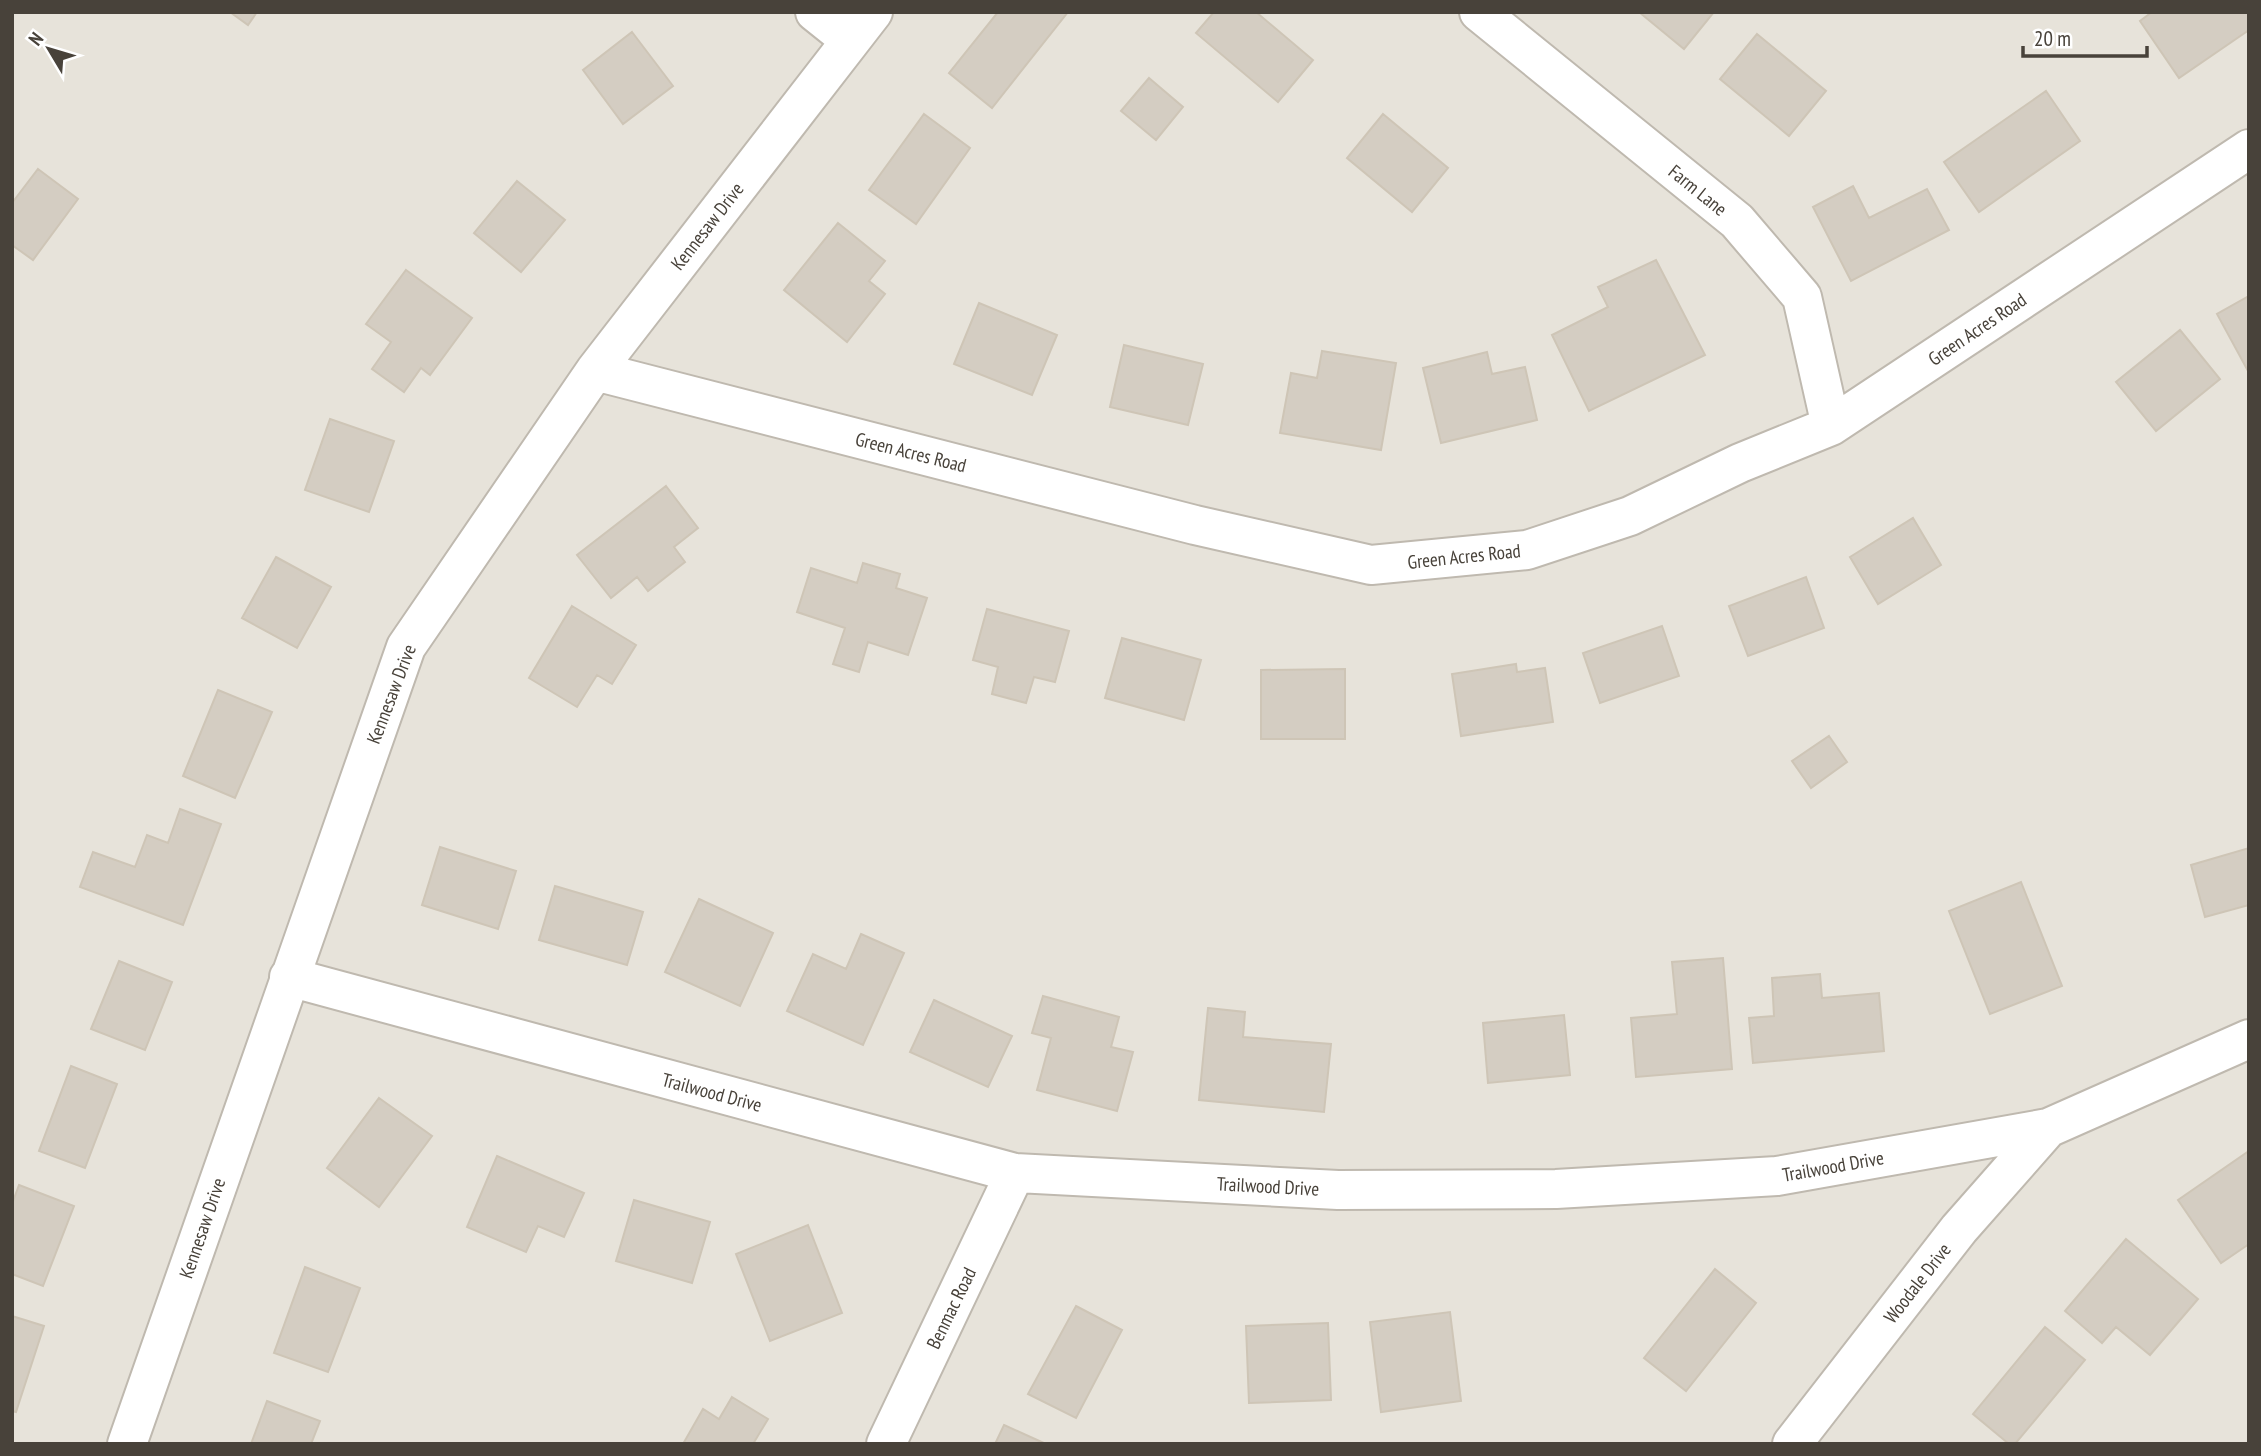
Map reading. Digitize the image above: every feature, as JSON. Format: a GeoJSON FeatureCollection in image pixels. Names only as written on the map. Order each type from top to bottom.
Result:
{"type":"FeatureCollection","features":[{"type":"Feature","properties":{"kind":"street"},"geometry":{"type":"LineString","coordinates":[[815,12],[861,26]]}},
{"type":"Feature","properties":{"kind":"street","name":"Farm Lane"},"geometry":{"type":"LineString","coordinates":[[1479,12],[1737,221],[1802,297],[1831,426]]}},
{"type":"Feature","properties":{"kind":"street","name":"Kennesaw Drive"},"geometry":{"type":"LineString","coordinates":[[127,1444],[406,647],[595,371],[861,26]]}},
{"type":"Feature","properties":{"kind":"street","name":"Green Acres Road"},"geometry":{"type":"LineString","coordinates":[[595,371],[1181,522],[1371,565],[1527,550],[1630,516],[1740,463],[1831,426],[2249,149]]}},
{"type":"Feature","properties":{"kind":"street","name":"Trailwood Drive"},"geometry":{"type":"LineString","coordinates":[[289,976],[1016,1173],[1338,1190],[1556,1189],[1777,1176],[2048,1128],[2249,1039]]}},
{"type":"Feature","properties":{"kind":"street","name":"Woodale Drive"},"geometry":{"type":"LineString","coordinates":[[1792,1444],[1959,1229],[2048,1128]]}},
{"type":"Feature","properties":{"kind":"street","name":"Benmac Road"},"geometry":{"type":"LineString","coordinates":[[886,1444],[1016,1173]]}},
{"type":"Feature","properties":{"kind":"shaded area"},"geometry":{"type":"Polygon","coordinates":[[[12,12],[2249,12],[2249,1444],[12,1444],[12,12]]]}},
{"type":"Feature","properties":{"kind":"building"},"geometry":{"type":"Polygon","coordinates":[[[230,12],[257,12],[248,25],[230,12]]]}},
{"type":"Feature","properties":{"kind":"building"},"geometry":{"type":"Polygon","coordinates":[[[998,12],[1068,12],[992,108],[949,73],[998,12]]]}},
{"type":"Feature","properties":{"kind":"building"},"geometry":{"type":"Polygon","coordinates":[[[1214,12],[1256,12],[1313,60],[1278,102],[1196,33],[1214,12]]]}},
{"type":"Feature","properties":{"kind":"building"},"geometry":{"type":"Polygon","coordinates":[[[1639,12],[1714,12],[1684,49],[1639,12]]]}},
{"type":"Feature","properties":{"kind":"building"},"geometry":{"type":"Polygon","coordinates":[[[2152,12],[2249,12],[2249,30],[2179,78],[2140,21],[2152,12]]]}},
{"type":"Feature","properties":{"kind":"building"},"geometry":{"type":"Polygon","coordinates":[[[632,32],[673,86],[623,124],[583,70],[632,32]]]}},
{"type":"Feature","properties":{"kind":"building"},"geometry":{"type":"Polygon","coordinates":[[[1757,34],[1826,91],[1789,136],[1720,79],[1757,34]]]}},
{"type":"Feature","properties":{"kind":"building"},"geometry":{"type":"Polygon","coordinates":[[[1149,78],[1183,107],[1156,140],[1121,111],[1149,78]]]}},
{"type":"Feature","properties":{"kind":"building"},"geometry":{"type":"Polygon","coordinates":[[[2046,91],[2080,141],[1979,212],[1944,162],[2046,91]]]}},
{"type":"Feature","properties":{"kind":"building"},"geometry":{"type":"Polygon","coordinates":[[[924,114],[970,148],[916,224],[869,190],[924,114]]]}},
{"type":"Feature","properties":{"kind":"building"},"geometry":{"type":"Polygon","coordinates":[[[1383,114],[1448,168],[1412,212],[1347,158],[1383,114]]]}},
{"type":"Feature","properties":{"kind":"building"},"geometry":{"type":"Polygon","coordinates":[[[38,169],[78,199],[33,260],[12,245],[12,203],[38,169]]]}},
{"type":"Feature","properties":{"kind":"building"},"geometry":{"type":"Polygon","coordinates":[[[517,181],[565,220],[521,272],[474,233],[517,181]]]}},
{"type":"Feature","properties":{"kind":"building"},"geometry":{"type":"Polygon","coordinates":[[[1853,186],[1869,218],[1927,189],[1949,230],[1851,281],[1813,207],[1853,186]]]}},
{"type":"Feature","properties":{"kind":"building"},"geometry":{"type":"Polygon","coordinates":[[[838,223],[885,261],[869,281],[885,294],[847,342],[784,290],[838,223]]]}},
{"type":"Feature","properties":{"kind":"building"},"geometry":{"type":"Polygon","coordinates":[[[1656,260],[1705,355],[1589,411],[1552,335],[1608,307],[1598,287],[1656,260]]]}},
{"type":"Feature","properties":{"kind":"building"},"geometry":{"type":"Polygon","coordinates":[[[406,270],[472,318],[430,375],[421,368],[404,392],[372,369],[391,342],[366,324],[406,270]]]}},
{"type":"Feature","properties":{"kind":"building"},"geometry":{"type":"Polygon","coordinates":[[[2249,296],[2249,371],[2248,371],[2217,314],[2249,296]]]}},
{"type":"Feature","properties":{"kind":"building"},"geometry":{"type":"Polygon","coordinates":[[[979,303],[1057,335],[1032,395],[954,364],[979,303]]]}},
{"type":"Feature","properties":{"kind":"building"},"geometry":{"type":"Polygon","coordinates":[[[2180,330],[2220,379],[2156,431],[2116,382],[2180,330]]]}},
{"type":"Feature","properties":{"kind":"building"},"geometry":{"type":"Polygon","coordinates":[[[1124,345],[1203,364],[1188,425],[1110,407],[1124,345]]]}},
{"type":"Feature","properties":{"kind":"building"},"geometry":{"type":"Polygon","coordinates":[[[1322,351],[1396,363],[1381,450],[1280,433],[1291,373],[1317,378],[1322,351]]]}},
{"type":"Feature","properties":{"kind":"building"},"geometry":{"type":"Polygon","coordinates":[[[1487,352],[1492,374],[1525,367],[1537,420],[1441,443],[1423,368],[1487,352]]]}},
{"type":"Feature","properties":{"kind":"building"},"geometry":{"type":"Polygon","coordinates":[[[330,419],[394,441],[369,512],[305,490],[330,419]]]}},
{"type":"Feature","properties":{"kind":"building"},"geometry":{"type":"Polygon","coordinates":[[[666,486],[698,528],[674,547],[685,562],[648,591],[637,577],[611,598],[577,555],[666,486]]]}},
{"type":"Feature","properties":{"kind":"building"},"geometry":{"type":"Polygon","coordinates":[[[1913,518],[1941,565],[1878,604],[1850,557],[1913,518]]]}},
{"type":"Feature","properties":{"kind":"building"},"geometry":{"type":"Polygon","coordinates":[[[276,557],[331,587],[297,648],[242,618],[276,557]]]}},
{"type":"Feature","properties":{"kind":"building"},"geometry":{"type":"Polygon","coordinates":[[[863,563],[900,574],[896,588],[927,598],[908,655],[868,642],[859,672],[833,664],[845,628],[797,612],[811,568],[857,583],[863,563]]]}},
{"type":"Feature","properties":{"kind":"building"},"geometry":{"type":"Polygon","coordinates":[[[1806,577],[1824,628],[1748,656],[1729,606],[1806,577]]]}},
{"type":"Feature","properties":{"kind":"building"},"geometry":{"type":"Polygon","coordinates":[[[572,606],[636,645],[612,684],[597,675],[577,707],[529,678],[572,606]]]}},
{"type":"Feature","properties":{"kind":"building"},"geometry":{"type":"Polygon","coordinates":[[[987,609],[1069,631],[1055,682],[1034,677],[1026,703],[992,694],[998,667],[973,660],[987,609]]]}},
{"type":"Feature","properties":{"kind":"building"},"geometry":{"type":"Polygon","coordinates":[[[1662,626],[1679,676],[1600,703],[1583,653],[1662,626]]]}},
{"type":"Feature","properties":{"kind":"building"},"geometry":{"type":"Polygon","coordinates":[[[1122,638],[1201,660],[1184,720],[1105,698],[1122,638]]]}},
{"type":"Feature","properties":{"kind":"building"},"geometry":{"type":"Polygon","coordinates":[[[1516,664],[1517,672],[1545,668],[1553,722],[1461,736],[1452,674],[1516,664]]]}},
{"type":"Feature","properties":{"kind":"building"},"geometry":{"type":"Polygon","coordinates":[[[1345,669],[1345,739],[1261,739],[1261,670],[1345,669]]]}},
{"type":"Feature","properties":{"kind":"building"},"geometry":{"type":"Polygon","coordinates":[[[218,690],[272,712],[235,798],[183,776],[218,690]]]}},
{"type":"Feature","properties":{"kind":"building"},"geometry":{"type":"Polygon","coordinates":[[[1829,736],[1847,762],[1811,788],[1792,761],[1829,736]]]}},
{"type":"Feature","properties":{"kind":"building"},"geometry":{"type":"Polygon","coordinates":[[[180,809],[221,824],[183,925],[80,887],[93,852],[135,867],[147,835],[168,843],[180,809]]]}},
{"type":"Feature","properties":{"kind":"building"},"geometry":{"type":"Polygon","coordinates":[[[440,847],[516,871],[498,929],[422,905],[440,847]]]}},
{"type":"Feature","properties":{"kind":"building"},"geometry":{"type":"Polygon","coordinates":[[[2249,848],[2249,905],[2205,917],[2191,865],[2249,848]]]}},
{"type":"Feature","properties":{"kind":"building"},"geometry":{"type":"Polygon","coordinates":[[[2021,882],[2062,986],[1990,1014],[1949,911],[2021,882]]]}},
{"type":"Feature","properties":{"kind":"building"},"geometry":{"type":"Polygon","coordinates":[[[555,886],[643,912],[627,965],[539,940],[555,886]]]}},
{"type":"Feature","properties":{"kind":"building"},"geometry":{"type":"Polygon","coordinates":[[[699,899],[773,933],[740,1006],[665,972],[699,899]]]}},
{"type":"Feature","properties":{"kind":"building"},"geometry":{"type":"Polygon","coordinates":[[[861,934],[904,953],[863,1045],[787,1011],[813,954],[846,969],[861,934]]]}},
{"type":"Feature","properties":{"kind":"building"},"geometry":{"type":"Polygon","coordinates":[[[1723,958],[1732,1069],[1636,1077],[1631,1018],[1677,1014],[1672,962],[1723,958]]]}},
{"type":"Feature","properties":{"kind":"building"},"geometry":{"type":"Polygon","coordinates":[[[119,961],[172,982],[145,1050],[91,1029],[119,961]]]}},
{"type":"Feature","properties":{"kind":"building"},"geometry":{"type":"Polygon","coordinates":[[[1820,974],[1822,998],[1879,993],[1884,1051],[1753,1063],[1749,1018],[1774,1016],[1772,978],[1820,974]]]}},
{"type":"Feature","properties":{"kind":"building"},"geometry":{"type":"Polygon","coordinates":[[[1043,996],[1119,1017],[1111,1047],[1133,1052],[1117,1111],[1037,1090],[1051,1038],[1032,1033],[1043,996]]]}},
{"type":"Feature","properties":{"kind":"building"},"geometry":{"type":"Polygon","coordinates":[[[934,1000],[1012,1036],[988,1087],[910,1052],[934,1000]]]}},
{"type":"Feature","properties":{"kind":"building"},"geometry":{"type":"Polygon","coordinates":[[[1208,1008],[1245,1012],[1243,1037],[1331,1044],[1324,1112],[1199,1100],[1208,1008]]]}},
{"type":"Feature","properties":{"kind":"building"},"geometry":{"type":"Polygon","coordinates":[[[1564,1015],[1570,1075],[1488,1083],[1483,1023],[1564,1015]]]}},
{"type":"Feature","properties":{"kind":"building"},"geometry":{"type":"Polygon","coordinates":[[[71,1066],[117,1084],[85,1168],[39,1151],[71,1066]]]}},
{"type":"Feature","properties":{"kind":"building"},"geometry":{"type":"Polygon","coordinates":[[[379,1098],[432,1136],[379,1207],[327,1168],[379,1098]]]}},
{"type":"Feature","properties":{"kind":"building"},"geometry":{"type":"Polygon","coordinates":[[[2249,1151],[2249,1244],[2221,1263],[2178,1200],[2249,1151]]]}},
{"type":"Feature","properties":{"kind":"building"},"geometry":{"type":"Polygon","coordinates":[[[497,1156],[584,1193],[564,1237],[538,1226],[526,1252],[467,1227],[497,1156]]]}},
{"type":"Feature","properties":{"kind":"building"},"geometry":{"type":"Polygon","coordinates":[[[19,1185],[74,1206],[43,1286],[12,1274],[12,1204],[19,1185]]]}},
{"type":"Feature","properties":{"kind":"building"},"geometry":{"type":"Polygon","coordinates":[[[634,1200],[710,1222],[692,1283],[616,1261],[634,1200]]]}},
{"type":"Feature","properties":{"kind":"building"},"geometry":{"type":"Polygon","coordinates":[[[808,1225],[842,1313],[770,1341],[736,1254],[808,1225]]]}},
{"type":"Feature","properties":{"kind":"building"},"geometry":{"type":"Polygon","coordinates":[[[2126,1239],[2198,1299],[2150,1355],[2116,1327],[2102,1343],[2065,1311],[2126,1239]]]}},
{"type":"Feature","properties":{"kind":"building"},"geometry":{"type":"Polygon","coordinates":[[[305,1267],[360,1288],[328,1372],[274,1353],[305,1267]]]}},
{"type":"Feature","properties":{"kind":"building"},"geometry":{"type":"Polygon","coordinates":[[[1715,1269],[1756,1303],[1686,1391],[1644,1358],[1715,1269]]]}},
{"type":"Feature","properties":{"kind":"building"},"geometry":{"type":"Polygon","coordinates":[[[1076,1306],[1122,1330],[1076,1418],[1028,1394],[1076,1306]]]}},
{"type":"Feature","properties":{"kind":"building"},"geometry":{"type":"Polygon","coordinates":[[[1450,1312],[1461,1401],[1381,1412],[1370,1322],[1450,1312]]]}},
{"type":"Feature","properties":{"kind":"building"},"geometry":{"type":"Polygon","coordinates":[[[12,1316],[44,1326],[16,1412],[12,1411],[12,1316]]]}},
{"type":"Feature","properties":{"kind":"building"},"geometry":{"type":"Polygon","coordinates":[[[1328,1323],[1331,1400],[1249,1403],[1246,1326],[1328,1323]]]}},
{"type":"Feature","properties":{"kind":"building"},"geometry":{"type":"Polygon","coordinates":[[[2045,1327],[2085,1360],[2015,1444],[2009,1444],[1973,1414],[2045,1327]]]}},
{"type":"Feature","properties":{"kind":"building"},"geometry":{"type":"Polygon","coordinates":[[[732,1397],[768,1419],[753,1444],[683,1444],[703,1409],[719,1419],[732,1397]]]}},
{"type":"Feature","properties":{"kind":"building"},"geometry":{"type":"Polygon","coordinates":[[[267,1401],[320,1421],[311,1444],[251,1444],[267,1401]]]}},
{"type":"Feature","properties":{"kind":"building"},"geometry":{"type":"Polygon","coordinates":[[[1004,1425],[1046,1444],[995,1444],[1004,1425]]]}}]}
